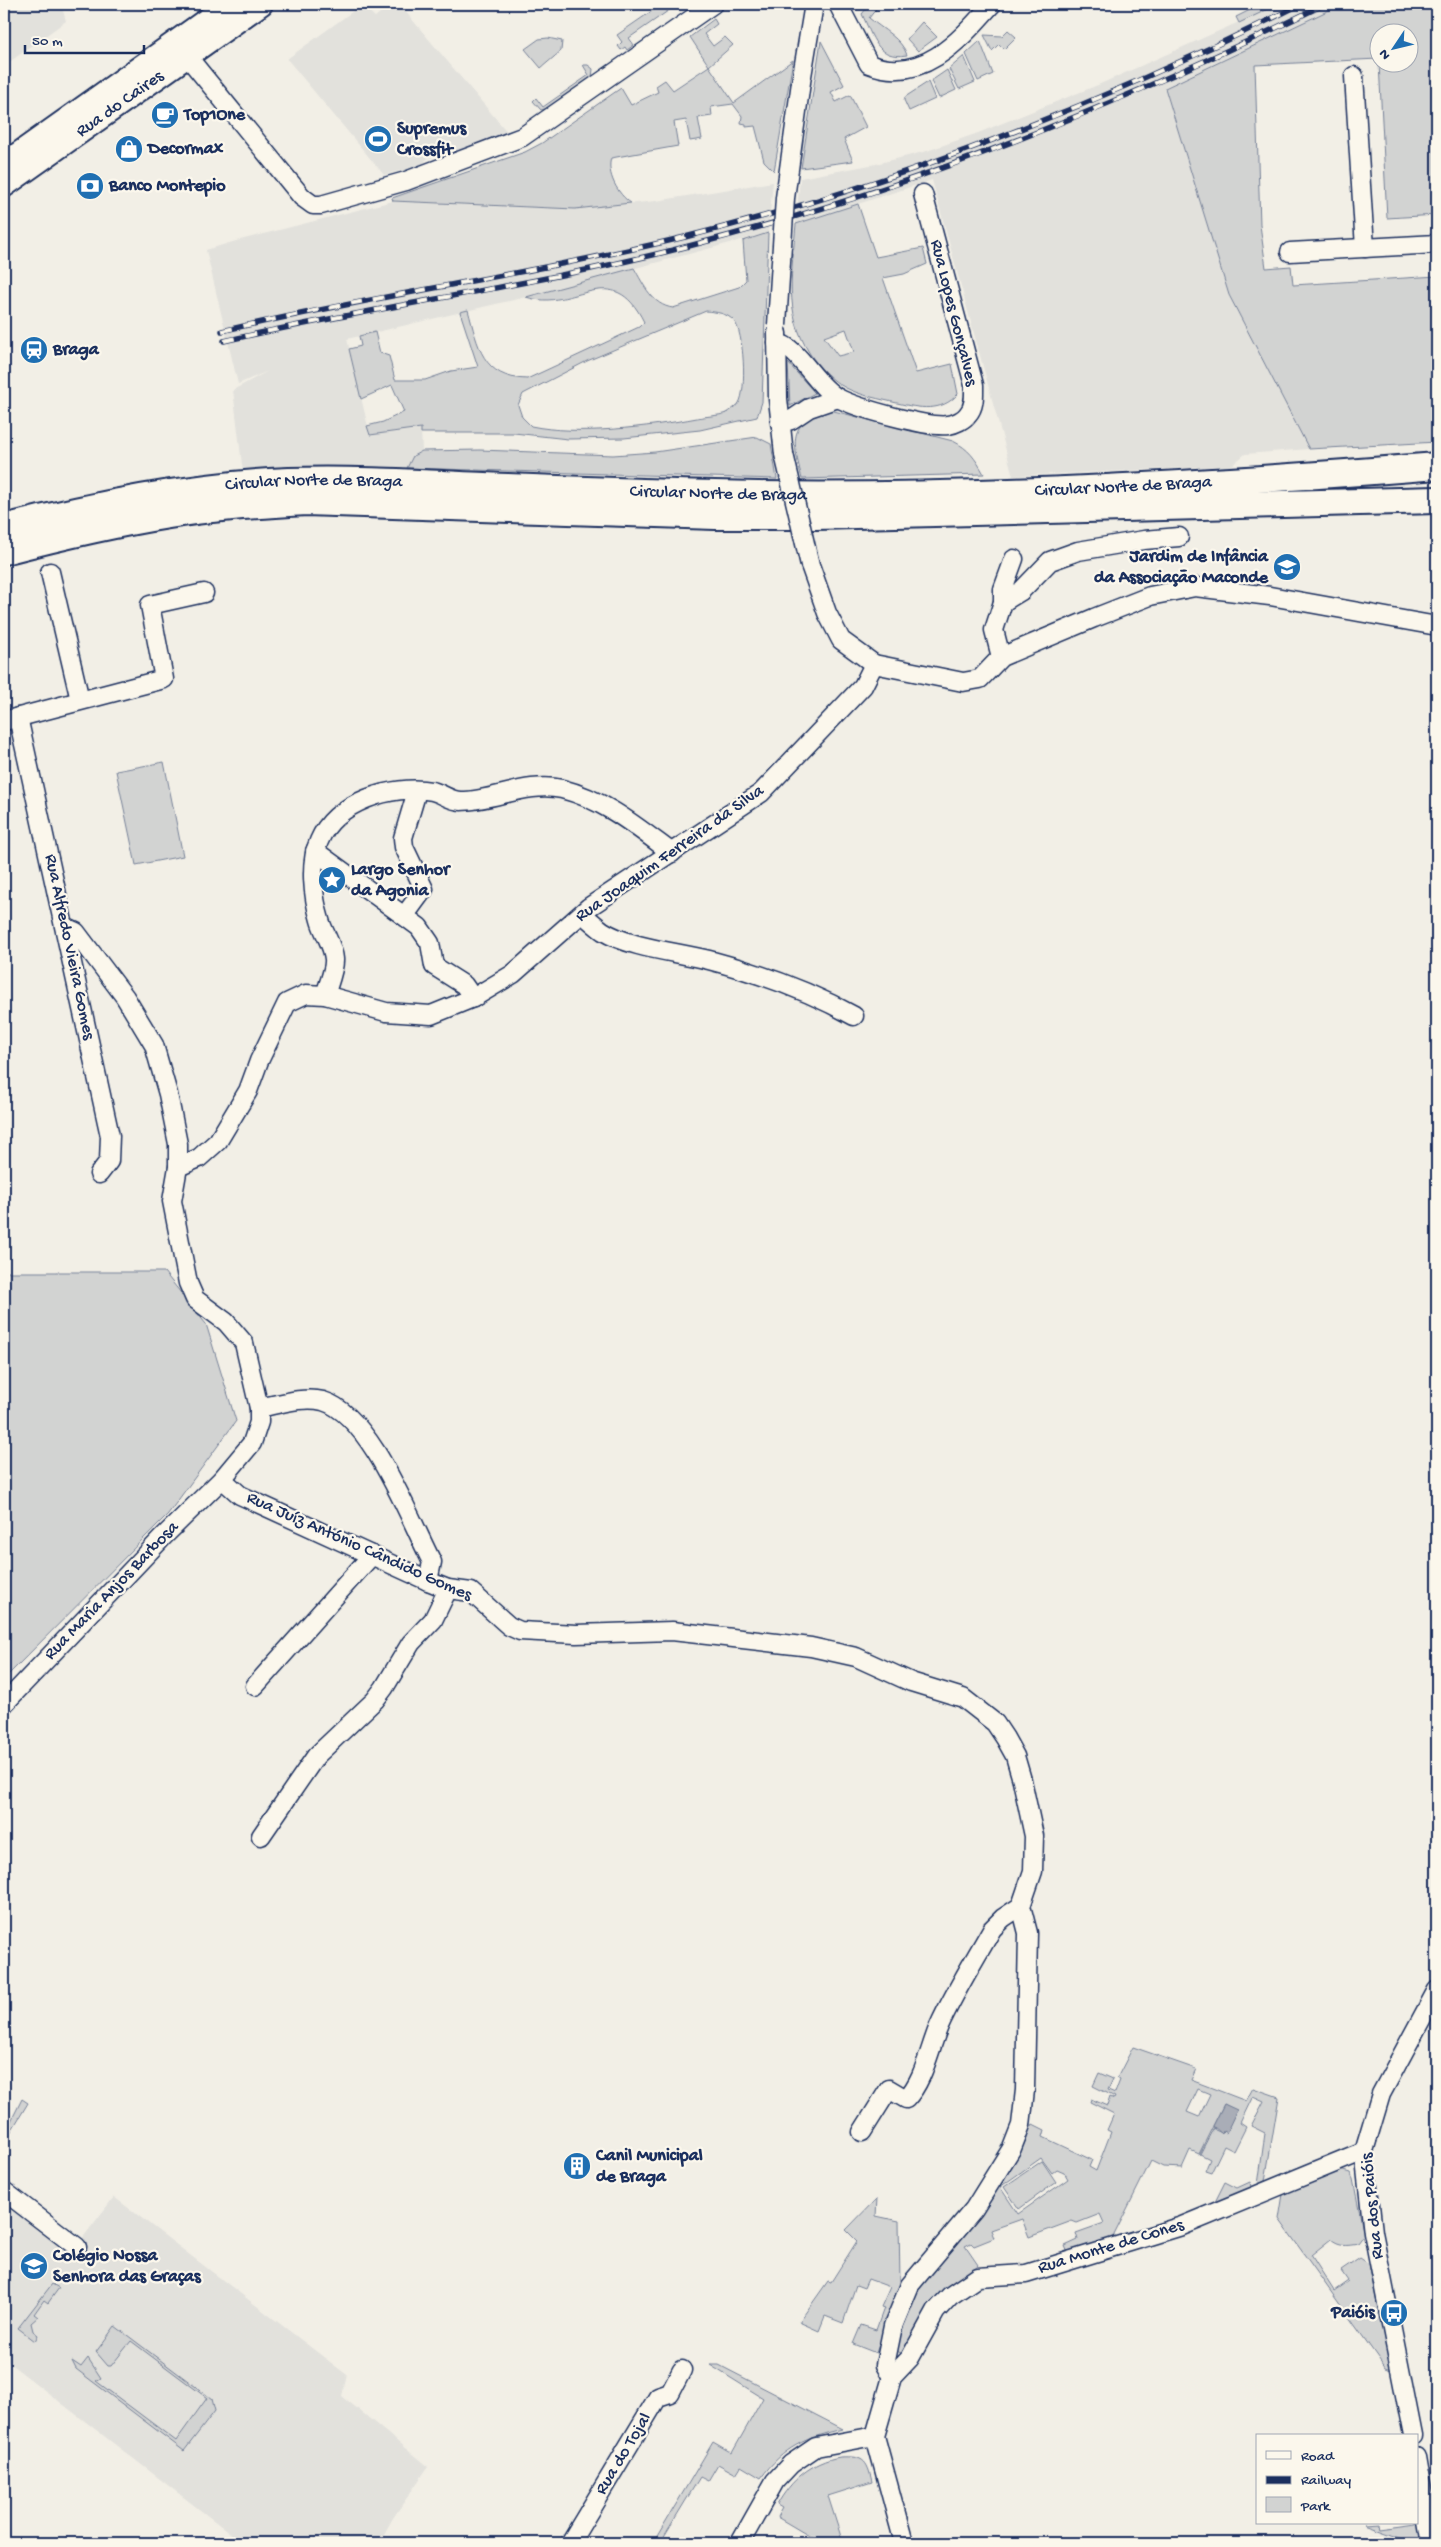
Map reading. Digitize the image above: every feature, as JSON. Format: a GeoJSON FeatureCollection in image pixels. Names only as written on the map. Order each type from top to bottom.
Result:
{"type":"FeatureCollection","features":[{"type":"Feature","properties":{"kind":"highway","name":"Circular Norte de Braga"},"geometry":{"type":"LineString","coordinates":[[4,528],[86,508],[153,495],[288,481],[356,480],[699,494],[871,495],[1218,484],[1437,466]]}},
{"type":"Feature","properties":{"kind":"highway","name":"Circular Norte de Braga"},"geometry":{"type":"LineString","coordinates":[[4,551],[105,526],[171,514],[240,506],[306,502],[715,516],[826,516],[1437,500]]}},
{"type":"Feature","properties":{"kind":"main road","name":"Rua do Caires"},"geometry":{"type":"LineString","coordinates":[[4,164],[229,4]]}},
{"type":"Feature","properties":{"kind":"main road","name":"Rua do Caires"},"geometry":{"type":"LineString","coordinates":[[4,186],[261,4]]}},
{"type":"Feature","properties":{"kind":"street"},"geometry":{"type":"LineString","coordinates":[[187,56],[302,197],[313,205],[330,203],[406,181],[508,144],[537,128],[713,4]]}},
{"type":"Feature","properties":{"kind":"street"},"geometry":{"type":"LineString","coordinates":[[814,4],[784,198],[777,325],[780,423],[784,454],[810,565],[827,613],[841,640],[874,664],[963,682],[980,679],[1001,657],[1150,596],[1195,587],[1279,597],[1437,626]]}},
{"type":"Feature","properties":{"kind":"street"},"geometry":{"type":"LineString","coordinates":[[838,4],[869,64],[892,70],[919,67],[953,44],[992,4]]}},
{"type":"Feature","properties":{"kind":"street"},"geometry":{"type":"LineString","coordinates":[[1354,76],[1365,248]]}},
{"type":"Feature","properties":{"kind":"street","name":"Rua Lopes Gonçalves"},"geometry":{"type":"LineString","coordinates":[[777,343],[790,348],[811,375],[838,398],[893,416],[938,425],[961,421],[968,414],[974,404],[974,385],[923,194]]}},
{"type":"Feature","properties":{"kind":"street"},"geometry":{"type":"LineString","coordinates":[[1290,252],[1437,244]]}},
{"type":"Feature","properties":{"kind":"street"},"geometry":{"type":"LineString","coordinates":[[780,423],[791,420],[809,408],[838,398]]}},
{"type":"Feature","properties":{"kind":"street"},"geometry":{"type":"LineString","coordinates":[[1003,602],[1021,591],[1050,561],[1078,551],[1144,540],[1179,537]]}},
{"type":"Feature","properties":{"kind":"street"},"geometry":{"type":"LineString","coordinates":[[1001,657],[994,630],[1003,602],[1003,590],[1014,558]]}},
{"type":"Feature","properties":{"kind":"street"},"geometry":{"type":"LineString","coordinates":[[50,572],[80,700]]}},
{"type":"Feature","properties":{"kind":"street"},"geometry":{"type":"LineString","coordinates":[[11,719],[164,679],[150,605],[204,593]]}},
{"type":"Feature","properties":{"kind":"street","name":"Rua Joaquim Ferreira da Silva"},"geometry":{"type":"LineString","coordinates":[[178,1167],[199,1158],[218,1141],[248,1091],[259,1061],[287,1003],[306,994],[325,995],[386,1012],[431,1015],[473,998],[513,974],[589,907],[761,793],[863,686],[874,664]]}},
{"type":"Feature","properties":{"kind":"street","name":"Rua Alfredo Vieira Gomes"},"geometry":{"type":"LineString","coordinates":[[11,719],[65,927],[110,1136],[109,1161],[98,1174]]}},
{"type":"Feature","properties":{"kind":"street"},"geometry":{"type":"LineString","coordinates":[[325,995],[334,960],[318,913],[313,876],[315,851],[325,827],[340,813],[384,794],[405,790],[433,791],[460,801],[543,787],[560,789],[591,798],[617,812],[672,853]]}},
{"type":"Feature","properties":{"kind":"street"},"geometry":{"type":"LineString","coordinates":[[404,915],[424,890],[404,847],[403,838],[417,791]]}},
{"type":"Feature","properties":{"kind":"street"},"geometry":{"type":"LineString","coordinates":[[315,851],[419,927],[430,943],[434,966],[464,984],[473,998]]}},
{"type":"Feature","properties":{"kind":"street"},"geometry":{"type":"LineString","coordinates":[[582,914],[604,931],[631,942],[710,960],[757,974],[803,991],[854,1016]]}},
{"type":"Feature","properties":{"kind":"street"},"geometry":{"type":"LineString","coordinates":[[65,927],[76,932],[125,997],[154,1045],[174,1127],[178,1167],[172,1201],[174,1220],[188,1283],[195,1299],[226,1322],[244,1343],[259,1408],[305,1400],[323,1401],[335,1407],[354,1423],[372,1444],[432,1562],[428,1581]]}},
{"type":"Feature","properties":{"kind":"street","name":"Rua Maria Anjos Barbosa"},"geometry":{"type":"LineString","coordinates":[[4,1704],[164,1536],[222,1479],[252,1443],[259,1422],[259,1408]]}},
{"type":"Feature","properties":{"kind":"street","name":"Rua Juíz António Cândido Gomes"},"geometry":{"type":"LineString","coordinates":[[222,1479],[240,1494],[428,1581],[448,1589],[471,1592],[509,1626],[520,1631],[576,1634],[672,1631],[811,1647],[856,1657],[911,1682],[963,1698],[995,1724],[1015,1756],[1022,1780],[1034,1836],[1033,1871],[1021,1906]]}},
{"type":"Feature","properties":{"kind":"street"},"geometry":{"type":"LineString","coordinates":[[255,1686],[372,1555]]}},
{"type":"Feature","properties":{"kind":"street"},"geometry":{"type":"LineString","coordinates":[[261,1836],[316,1756],[375,1700],[411,1642],[434,1620],[448,1589]]}},
{"type":"Feature","properties":{"kind":"street"},"geometry":{"type":"LineString","coordinates":[[862,2132],[889,2089],[906,2099],[912,2092],[918,2083],[939,2026],[992,1929],[1003,1918],[1021,1906],[1028,1933],[1025,2090],[1020,2125],[1012,2148],[974,2209],[910,2285],[891,2336],[885,2365],[892,2377],[875,2436],[904,2543]]}},
{"type":"Feature","properties":{"kind":"street","name":"Rua dos Paióis"},"geometry":{"type":"LineString","coordinates":[[1413,2434],[1373,2232],[1364,2151],[1381,2094],[1437,1990]]}},
{"type":"Feature","properties":{"kind":"street","name":"Rua Monte de Cones"},"geometry":{"type":"LineString","coordinates":[[892,2377],[910,2358],[936,2311],[950,2296],[978,2277],[1026,2274],[1182,2226],[1364,2151]]}},
{"type":"Feature","properties":{"kind":"street"},"geometry":{"type":"LineString","coordinates":[[4,2191],[77,2248]]}},
{"type":"Feature","properties":{"kind":"street","name":"Rua do Tojal"},"geometry":{"type":"LineString","coordinates":[[570,2543],[658,2397],[670,2393],[682,2370]]}},
{"type":"Feature","properties":{"kind":"street"},"geometry":{"type":"LineString","coordinates":[[740,2543],[775,2481],[791,2464],[816,2447],[875,2436]]}},
{"type":"Feature","properties":{"kind":"street"},"geometry":{"type":"LineString","coordinates":[[1418,2460],[1434,2532]]}},
{"type":"Feature","properties":{"kind":"shaded area"},"geometry":{"type":"Polygon","coordinates":[[[4,4],[61,4],[66,21],[4,66],[4,4]]]}},
{"type":"Feature","properties":{"kind":"shaded area"},"geometry":{"type":"Polygon","coordinates":[[[391,4],[399,4],[508,133],[469,148],[428,158],[421,166],[384,175],[287,59],[360,6],[364,12],[368,10],[375,17],[391,4]]]}},
{"type":"Feature","properties":{"kind":"shaded area"},"geometry":{"type":"Polygon","coordinates":[[[1279,4],[1342,4],[1165,88],[1229,295],[1309,449],[1245,454],[1231,466],[1013,476],[932,180],[796,224],[800,178],[876,164],[927,151],[978,133],[1098,85],[1279,4]]]}},
{"type":"Feature","properties":{"kind":"shaded area"},"geometry":{"type":"Polygon","coordinates":[[[773,182],[768,233],[526,297],[347,339],[370,435],[421,428],[422,451],[413,456],[407,468],[318,469],[243,473],[233,390],[268,371],[238,384],[206,250],[393,201],[575,209],[656,201],[773,182]]]}},
{"type":"Feature","properties":{"kind":"shaded area"},"geometry":{"type":"Polygon","coordinates":[[[1224,2104],[1237,2110],[1226,2133],[1223,2131],[1222,2134],[1213,2126],[1224,2104]]]}},
{"type":"Feature","properties":{"kind":"shaded area"},"geometry":{"type":"Polygon","coordinates":[[[4,2191],[81,2240],[114,2197],[347,2375],[342,2396],[428,2467],[393,2518],[379,2543],[243,2543],[4,2359],[4,2191]]]}},
{"type":"Feature","properties":{"kind":"green space"},"geometry":{"type":"Polygon","coordinates":[[[662,4],[678,4],[629,38],[634,45],[627,50],[625,47],[621,50],[618,46],[622,42],[617,35],[662,4]]]}},
{"type":"Feature","properties":{"kind":"green space"},"geometry":{"type":"Polygon","coordinates":[[[870,4],[880,4],[869,18],[896,39],[907,55],[897,56],[889,54],[877,45],[862,14],[870,4]]]}},
{"type":"Feature","properties":{"kind":"green space"},"geometry":{"type":"Polygon","coordinates":[[[1262,4],[1279,4],[1239,23],[1236,17],[1262,4]]]}},
{"type":"Feature","properties":{"kind":"green space"},"geometry":{"type":"Polygon","coordinates":[[[1342,4],[1437,4],[1437,215],[1387,218],[1379,72],[1418,72],[1418,22],[1368,22],[1368,59],[1255,65],[1260,225],[1266,268],[1291,266],[1293,285],[1437,276],[1437,442],[1309,449],[1229,295],[1165,88],[1342,4]]]}},
{"type":"Feature","properties":{"kind":"green space"},"geometry":{"type":"Polygon","coordinates":[[[714,19],[717,24],[704,34],[713,46],[725,37],[733,45],[709,66],[690,37],[714,19]]]}},
{"type":"Feature","properties":{"kind":"green space"},"geometry":{"type":"Polygon","coordinates":[[[922,22],[937,37],[918,51],[907,39],[922,22]]]}},
{"type":"Feature","properties":{"kind":"green space"},"geometry":{"type":"Polygon","coordinates":[[[1008,30],[1016,37],[1004,49],[999,44],[992,51],[984,35],[1002,36],[1008,30]]]}},
{"type":"Feature","properties":{"kind":"green space"},"geometry":{"type":"Polygon","coordinates":[[[548,38],[562,41],[561,51],[541,68],[525,49],[539,39],[548,38]]]}},
{"type":"Feature","properties":{"kind":"green space"},"geometry":{"type":"Polygon","coordinates":[[[821,41],[844,85],[831,92],[836,102],[850,95],[866,127],[844,139],[853,161],[801,168],[821,41]]]}},
{"type":"Feature","properties":{"kind":"green space"},"geometry":{"type":"Polygon","coordinates":[[[980,41],[993,74],[978,81],[966,54],[980,41]]]}},
{"type":"Feature","properties":{"kind":"green space"},"geometry":{"type":"Polygon","coordinates":[[[964,56],[975,82],[959,89],[949,69],[964,56]]]}},
{"type":"Feature","properties":{"kind":"green space"},"geometry":{"type":"Polygon","coordinates":[[[793,60],[774,171],[764,161],[755,126],[746,127],[746,124],[741,123],[742,116],[733,104],[711,107],[712,116],[698,118],[702,139],[690,141],[686,120],[674,122],[678,146],[611,158],[610,170],[614,183],[622,195],[631,203],[575,209],[393,201],[392,198],[525,152],[542,143],[621,88],[631,105],[658,92],[656,86],[665,80],[673,90],[709,66],[734,103],[793,60]]]}},
{"type":"Feature","properties":{"kind":"green space"},"geometry":{"type":"Polygon","coordinates":[[[583,65],[588,65],[593,69],[592,78],[552,107],[541,110],[533,101],[536,98],[543,107],[589,75],[583,65]]]}},
{"type":"Feature","properties":{"kind":"green space"},"geometry":{"type":"Polygon","coordinates":[[[947,70],[956,90],[939,98],[931,81],[947,70]]]}},
{"type":"Feature","properties":{"kind":"green space"},"geometry":{"type":"Polygon","coordinates":[[[928,82],[935,99],[909,111],[904,100],[905,97],[928,82]]]}},
{"type":"Feature","properties":{"kind":"green space"},"geometry":{"type":"Polygon","coordinates":[[[858,204],[876,257],[923,248],[927,264],[904,274],[883,278],[916,373],[952,364],[958,394],[937,407],[913,406],[852,391],[836,382],[822,369],[810,354],[801,338],[793,307],[791,291],[796,224],[858,204]],[[846,329],[824,337],[838,356],[854,352],[846,329]]]}},
{"type":"Feature","properties":{"kind":"green space"},"geometry":{"type":"Polygon","coordinates":[[[768,233],[762,402],[757,417],[700,430],[624,438],[568,439],[514,433],[421,433],[421,428],[370,435],[367,426],[383,422],[404,412],[392,385],[361,399],[349,349],[361,346],[359,336],[375,332],[380,353],[389,356],[395,380],[425,380],[451,371],[478,367],[460,312],[468,310],[475,336],[484,358],[500,373],[527,379],[639,327],[644,322],[632,303],[619,293],[606,290],[591,291],[561,299],[544,300],[526,297],[634,268],[654,299],[673,308],[739,287],[746,280],[743,241],[768,233]],[[706,311],[587,361],[523,394],[518,405],[522,417],[531,426],[550,429],[592,430],[657,424],[727,413],[739,403],[743,386],[744,374],[740,337],[737,327],[731,318],[721,313],[706,311]]]}},
{"type":"Feature","properties":{"kind":"green space"},"geometry":{"type":"Polygon","coordinates":[[[788,363],[815,393],[790,406],[788,363]]]}},
{"type":"Feature","properties":{"kind":"green space"},"geometry":{"type":"Polygon","coordinates":[[[830,410],[953,441],[971,454],[984,474],[802,479],[796,454],[796,435],[799,428],[806,421],[830,410]]]}},
{"type":"Feature","properties":{"kind":"green space"},"geometry":{"type":"Polygon","coordinates":[[[757,437],[771,444],[777,479],[407,468],[413,456],[422,451],[480,450],[613,455],[655,452],[757,437]]]}},
{"type":"Feature","properties":{"kind":"green space"},"geometry":{"type":"Polygon","coordinates":[[[164,762],[183,856],[136,865],[116,771],[164,762]]]}},
{"type":"Feature","properties":{"kind":"green space"},"geometry":{"type":"Polygon","coordinates":[[[4,1272],[164,1272],[206,1324],[236,1421],[168,1514],[4,1679],[4,1272]]]}},
{"type":"Feature","properties":{"kind":"green space"},"geometry":{"type":"Polygon","coordinates":[[[1133,2047],[1196,2069],[1191,2080],[1246,2101],[1253,2088],[1279,2097],[1265,2181],[1258,2185],[1265,2133],[1251,2126],[1264,2101],[1253,2096],[1240,2123],[1246,2127],[1234,2151],[1224,2146],[1211,2173],[1205,2171],[1210,2159],[1200,2154],[1214,2127],[1215,2130],[1222,2133],[1237,2111],[1224,2104],[1199,2154],[1190,2150],[1182,2168],[1163,2167],[1151,2161],[1112,2239],[1068,2253],[1065,2246],[1078,2240],[1076,2233],[1104,2223],[1100,2214],[1077,2223],[1072,2221],[1029,2237],[1022,2219],[991,2230],[994,2238],[974,2246],[971,2243],[965,2246],[978,2265],[946,2292],[906,2356],[897,2351],[898,2328],[916,2291],[1019,2155],[1027,2137],[1029,2125],[1032,2126],[1033,2124],[1045,2130],[1043,2137],[1092,2160],[1089,2167],[1096,2171],[1111,2132],[1107,2130],[1114,2114],[1090,2102],[1091,2099],[1107,2106],[1110,2097],[1114,2099],[1115,2097],[1093,2086],[1099,2073],[1113,2079],[1108,2090],[1115,2093],[1120,2080],[1117,2078],[1133,2047]],[[1198,2089],[1187,2112],[1199,2117],[1210,2094],[1198,2089]],[[1041,2158],[1000,2187],[1018,2214],[1068,2179],[1064,2172],[1057,2169],[1052,2173],[1041,2158]]]}},
{"type":"Feature","properties":{"kind":"green space"},"geometry":{"type":"Polygon","coordinates":[[[22,2099],[28,2103],[4,2143],[4,2135],[22,2099]]]}},
{"type":"Feature","properties":{"kind":"green space"},"geometry":{"type":"Polygon","coordinates":[[[1042,2161],[1056,2182],[1019,2209],[1004,2187],[1042,2161]]]}},
{"type":"Feature","properties":{"kind":"green space"},"geometry":{"type":"Polygon","coordinates":[[[1340,2170],[1350,2173],[1353,2179],[1364,2235],[1358,2243],[1350,2244],[1340,2244],[1331,2239],[1311,2255],[1334,2291],[1348,2281],[1341,2271],[1360,2258],[1369,2264],[1391,2371],[1386,2369],[1279,2219],[1283,2194],[1340,2170]]]}},
{"type":"Feature","properties":{"kind":"green space"},"geometry":{"type":"Polygon","coordinates":[[[1225,2182],[1237,2188],[1250,2182],[1251,2188],[1214,2204],[1225,2182]]]}},
{"type":"Feature","properties":{"kind":"green space"},"geometry":{"type":"Polygon","coordinates":[[[877,2198],[876,2216],[899,2221],[900,2284],[876,2353],[853,2344],[861,2325],[876,2330],[884,2308],[881,2307],[890,2287],[868,2279],[864,2288],[856,2285],[843,2323],[825,2316],[819,2331],[799,2322],[828,2281],[831,2282],[857,2241],[846,2230],[877,2198]]]}},
{"type":"Feature","properties":{"kind":"green space"},"geometry":{"type":"Polygon","coordinates":[[[52,2284],[59,2288],[48,2303],[44,2300],[34,2314],[38,2317],[31,2323],[33,2331],[38,2335],[35,2341],[18,2328],[52,2284]]]}},
{"type":"Feature","properties":{"kind":"green space"},"geometry":{"type":"Polygon","coordinates":[[[115,2326],[212,2399],[215,2411],[184,2451],[76,2369],[72,2361],[81,2367],[88,2358],[101,2378],[96,2381],[176,2441],[207,2398],[131,2341],[111,2366],[108,2366],[96,2352],[115,2326]]]}},
{"type":"Feature","properties":{"kind":"green space"},"geometry":{"type":"Polygon","coordinates":[[[710,2365],[719,2365],[843,2429],[818,2436],[797,2445],[778,2458],[761,2478],[741,2466],[736,2474],[718,2464],[708,2481],[700,2477],[660,2543],[653,2543],[713,2442],[732,2453],[763,2398],[710,2365]]]}},
{"type":"Feature","properties":{"kind":"green space"},"geometry":{"type":"Polygon","coordinates":[[[840,2457],[854,2457],[863,2460],[868,2468],[872,2482],[828,2496],[843,2543],[821,2543],[777,2517],[782,2508],[777,2505],[795,2480],[820,2463],[840,2457]]]}},
{"type":"Feature","properties":{"kind":"green space"},"geometry":{"type":"Polygon","coordinates":[[[1418,2511],[1424,2543],[1417,2543],[1364,2524],[1380,2524],[1381,2528],[1418,2524],[1418,2511]]]}},
{"type":"Feature","properties":{"kind":"railway"},"geometry":{"type":"LineString","coordinates":[[222,331],[337,306],[512,274],[627,250],[685,237],[842,193],[921,166],[1077,106],[1153,74],[1301,4]]}},
{"type":"Feature","properties":{"kind":"railway"},"geometry":{"type":"LineString","coordinates":[[224,341],[628,261],[768,225],[850,200],[931,172],[1091,111],[1170,77],[1325,4]]}},
{"type":"Feature","properties":{"kind":"place","name":"Top1One"},"geometry":{"type":"Point","coordinates":[165,115]}},
{"type":"Feature","properties":{"kind":"place","name":"Supremus Crossfit"},"geometry":{"type":"Point","coordinates":[378,139]}},
{"type":"Feature","properties":{"kind":"place","name":"Decormax"},"geometry":{"type":"Point","coordinates":[129,149]}},
{"type":"Feature","properties":{"kind":"place","name":"Banco Montepio"},"geometry":{"type":"Point","coordinates":[90,186]}},
{"type":"Feature","properties":{"kind":"place","name":"Braga"},"geometry":{"type":"Point","coordinates":[34,350]}},
{"type":"Feature","properties":{"kind":"place","name":"Jardim de Infância da Associação Maconde"},"geometry":{"type":"Point","coordinates":[1287,567]}},
{"type":"Feature","properties":{"kind":"place","name":"Largo Senhor da Agonia"},"geometry":{"type":"Point","coordinates":[332,880]}},
{"type":"Feature","properties":{"kind":"place","name":"Canil Municipal de Braga"},"geometry":{"type":"Point","coordinates":[577,2166]}},
{"type":"Feature","properties":{"kind":"place","name":"Colégio Nossa Senhora das Graças"},"geometry":{"type":"Point","coordinates":[34,2266]}},
{"type":"Feature","properties":{"kind":"place","name":"Paióis"},"geometry":{"type":"Point","coordinates":[1394,2313]}}]}
